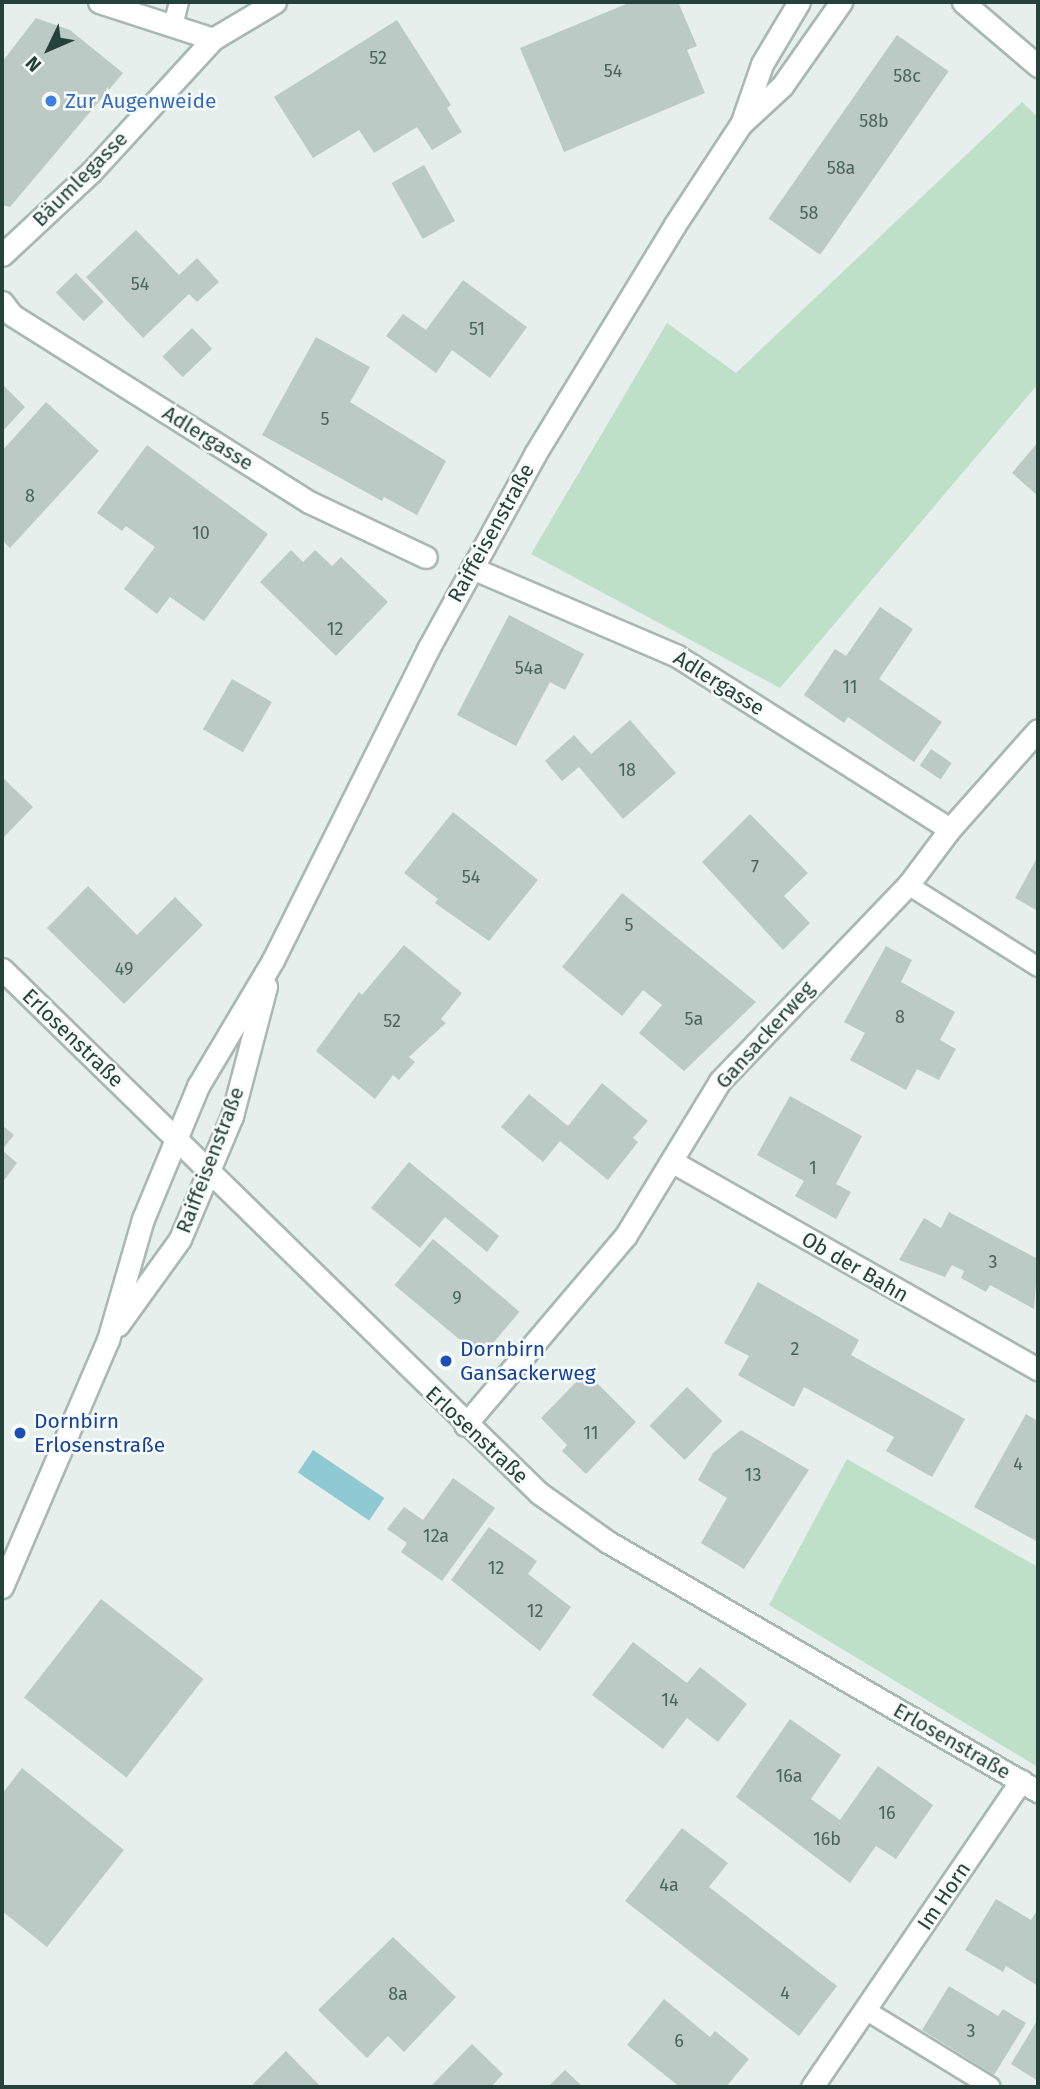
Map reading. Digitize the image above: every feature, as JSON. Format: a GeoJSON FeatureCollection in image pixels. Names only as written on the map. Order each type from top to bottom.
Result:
{"type":"FeatureCollection","features":[{"type":"Feature","properties":{"kind":"street"},"geometry":{"type":"LineString","coordinates":[[99,2],[177,12],[213,38]]}},
{"type":"Feature","properties":{"kind":"street","name":"Bäumlegasse"},"geometry":{"type":"LineString","coordinates":[[2,255],[92,171],[213,38],[275,2]]}},
{"type":"Feature","properties":{"kind":"street","name":"Raiffeisenstraße"},"geometry":{"type":"LineString","coordinates":[[2,1587],[108,1340],[143,1219],[198,1086],[273,960],[363,773],[472,568],[609,329],[741,124],[762,64],[799,2]]}},
{"type":"Feature","properties":{"kind":"street","name":"Raiffeisenstraße"},"geometry":{"type":"LineString","coordinates":[[741,124],[782,86],[841,2]]}},
{"type":"Feature","properties":{"kind":"street"},"geometry":{"type":"LineString","coordinates":[[963,2],[1038,66]]}},
{"type":"Feature","properties":{"kind":"street","name":"Adlergasse"},"geometry":{"type":"LineString","coordinates":[[2,302],[12,314],[309,502],[426,557]]}},
{"type":"Feature","properties":{"kind":"street","name":"Adlergasse"},"geometry":{"type":"LineString","coordinates":[[472,568],[677,656],[950,829]]}},
{"type":"Feature","properties":{"kind":"street","name":"Gansackerweg"},"geometry":{"type":"LineString","coordinates":[[465,1425],[626,1235],[720,1081],[908,885],[950,829],[1038,730]]}},
{"type":"Feature","properties":{"kind":"street","name":"Raiffeisenstraße"},"geometry":{"type":"LineString","coordinates":[[108,1340],[180,1239],[232,1116],[273,960]]}},
{"type":"Feature","properties":{"kind":"street","name":"Erlosenstraße"},"geometry":{"type":"LineString","coordinates":[[2,968],[465,1425],[539,1493],[608,1542],[1030,1786]]}},
{"type":"Feature","properties":{"kind":"street","name":"Ob der Bahn"},"geometry":{"type":"LineString","coordinates":[[673,1162],[1038,1369]]}},
{"type":"Feature","properties":{"kind":"street","name":"Im Horn"},"geometry":{"type":"LineString","coordinates":[[812,2087],[1030,1786]]}},
{"type":"Feature","properties":{"kind":"lane"},"geometry":{"type":"LineString","coordinates":[[908,885],[1038,967]]}},
{"type":"Feature","properties":{"kind":"lane"},"geometry":{"type":"LineString","coordinates":[[867,2011],[991,2087]]}},
{"type":"Feature","properties":{"kind":"green space"},"geometry":{"type":"Polygon","coordinates":[[[1022,102],[1038,117],[1038,384],[780,688],[531,554],[667,323],[736,373],[1022,102]]]}},
{"type":"Feature","properties":{"kind":"green space"},"geometry":{"type":"Polygon","coordinates":[[[847,1459],[1038,1567],[1038,1767],[769,1605],[847,1459]]]}},
{"type":"Feature","properties":{"kind":"water"},"geometry":{"type":"Polygon","coordinates":[[[313,1450],[384,1498],[369,1520],[298,1472],[313,1450]]]}},
{"type":"Feature","properties":{"kind":"building"},"geometry":{"type":"Polygon","coordinates":[[[631,2],[678,2],[697,46],[687,50],[705,93],[564,152],[520,48],[631,2]]]}},
{"type":"Feature","properties":{"kind":"building","name":"Zur Augenweide"},"geometry":{"type":"Polygon","coordinates":[[[36,18],[70,30],[123,73],[10,207],[2,205],[2,62],[36,18]]]}},
{"type":"Feature","properties":{"kind":"building"},"geometry":{"type":"Polygon","coordinates":[[[397,20],[451,105],[447,108],[462,132],[432,150],[417,127],[374,153],[359,130],[313,158],[274,97],[397,20]]]}},
{"type":"Feature","properties":{"kind":"building"},"geometry":{"type":"Polygon","coordinates":[[[897,35],[949,71],[820,255],[769,218],[897,35]]]}},
{"type":"Feature","properties":{"kind":"building"},"geometry":{"type":"Polygon","coordinates":[[[424,165],[455,221],[423,239],[392,183],[424,165]]]}},
{"type":"Feature","properties":{"kind":"building"},"geometry":{"type":"Polygon","coordinates":[[[136,230],[179,275],[197,258],[219,282],[197,302],[189,294],[143,338],[86,277],[136,230]]]}},
{"type":"Feature","properties":{"kind":"building"},"geometry":{"type":"Polygon","coordinates":[[[76,273],[104,302],[84,321],[56,292],[76,273]]]}},
{"type":"Feature","properties":{"kind":"building"},"geometry":{"type":"Polygon","coordinates":[[[463,280],[527,327],[490,378],[452,350],[436,373],[386,336],[403,314],[426,330],[463,280]]]}},
{"type":"Feature","properties":{"kind":"building"},"geometry":{"type":"Polygon","coordinates":[[[192,328],[212,349],[183,377],[163,356],[192,328]]]}},
{"type":"Feature","properties":{"kind":"building"},"geometry":{"type":"Polygon","coordinates":[[[316,337],[370,367],[350,402],[446,461],[417,515],[384,497],[382,501],[262,435],[316,337]]]}},
{"type":"Feature","properties":{"kind":"building"},"geometry":{"type":"Polygon","coordinates":[[[2,384],[25,407],[2,432],[2,384]]]}},
{"type":"Feature","properties":{"kind":"building"},"geometry":{"type":"Polygon","coordinates":[[[46,402],[99,451],[10,548],[2,540],[2,451],[46,402]]]}},
{"type":"Feature","properties":{"kind":"building"},"geometry":{"type":"Polygon","coordinates":[[[1038,442],[1038,496],[1012,473],[1038,442]]]}},
{"type":"Feature","properties":{"kind":"building"},"geometry":{"type":"Polygon","coordinates":[[[147,445],[268,534],[204,621],[170,597],[157,614],[124,589],[155,547],[126,526],[122,531],[97,513],[147,445]]]}},
{"type":"Feature","properties":{"kind":"building"},"geometry":{"type":"Polygon","coordinates":[[[291,550],[303,562],[315,550],[332,566],[341,557],[388,602],[336,656],[260,582],[291,550]]]}},
{"type":"Feature","properties":{"kind":"building"},"geometry":{"type":"Polygon","coordinates":[[[880,607],[913,629],[879,679],[942,722],[914,762],[848,717],[844,723],[804,695],[835,649],[846,656],[880,607]]]}},
{"type":"Feature","properties":{"kind":"building"},"geometry":{"type":"Polygon","coordinates":[[[509,615],[584,654],[565,690],[550,682],[516,746],[457,715],[509,615]]]}},
{"type":"Feature","properties":{"kind":"building"},"geometry":{"type":"Polygon","coordinates":[[[232,679],[272,702],[243,752],[203,729],[232,679]]]}},
{"type":"Feature","properties":{"kind":"building"},"geometry":{"type":"Polygon","coordinates":[[[630,720],[676,773],[623,819],[579,767],[562,781],[545,761],[574,735],[591,754],[630,720]]]}},
{"type":"Feature","properties":{"kind":"building"},"geometry":{"type":"Polygon","coordinates":[[[931,749],[952,763],[941,780],[920,766],[931,749]]]}},
{"type":"Feature","properties":{"kind":"building"},"geometry":{"type":"Polygon","coordinates":[[[2,777],[33,807],[2,839],[2,777]]]}},
{"type":"Feature","properties":{"kind":"building"},"geometry":{"type":"Polygon","coordinates":[[[453,812],[538,880],[489,941],[435,903],[438,899],[404,873],[453,812]]]}},
{"type":"Feature","properties":{"kind":"building"},"geometry":{"type":"Polygon","coordinates":[[[750,814],[808,873],[784,896],[810,923],[783,950],[702,862],[750,814]]]}},
{"type":"Feature","properties":{"kind":"building"},"geometry":{"type":"Polygon","coordinates":[[[1038,856],[1038,911],[1015,898],[1038,856]]]}},
{"type":"Feature","properties":{"kind":"building"},"geometry":{"type":"Polygon","coordinates":[[[88,886],[137,935],[175,897],[203,925],[124,1004],[47,928],[88,886]]]}},
{"type":"Feature","properties":{"kind":"building"},"geometry":{"type":"Polygon","coordinates":[[[622,893],[756,1002],[684,1071],[639,1033],[662,1005],[643,990],[622,1016],[562,967],[622,893]]]}},
{"type":"Feature","properties":{"kind":"building"},"geometry":{"type":"Polygon","coordinates":[[[404,945],[462,993],[441,1019],[446,1023],[409,1057],[415,1062],[399,1080],[393,1075],[375,1099],[316,1051],[359,992],[362,995],[404,945]]]}},
{"type":"Feature","properties":{"kind":"building"},"geometry":{"type":"Polygon","coordinates":[[[886,946],[912,960],[901,982],[955,1012],[940,1040],[956,1049],[939,1080],[917,1069],[906,1090],[850,1060],[865,1033],[844,1022],[886,946]]]}},
{"type":"Feature","properties":{"kind":"building"},"geometry":{"type":"Polygon","coordinates":[[[602,1083],[648,1121],[633,1138],[638,1142],[608,1180],[560,1141],[543,1162],[501,1127],[529,1094],[568,1126],[602,1083]]]}},
{"type":"Feature","properties":{"kind":"building"},"geometry":{"type":"Polygon","coordinates":[[[790,1096],[862,1136],[836,1184],[851,1192],[836,1219],[795,1196],[804,1181],[757,1155],[790,1096]]]}},
{"type":"Feature","properties":{"kind":"building"},"geometry":{"type":"Polygon","coordinates":[[[2,1125],[14,1135],[2,1150],[2,1125]]]}},
{"type":"Feature","properties":{"kind":"building"},"geometry":{"type":"Polygon","coordinates":[[[2,1150],[17,1163],[2,1183],[2,1150]]]}},
{"type":"Feature","properties":{"kind":"building"},"geometry":{"type":"Polygon","coordinates":[[[409,1162],[499,1236],[487,1252],[445,1217],[420,1248],[371,1208],[409,1162]]]}},
{"type":"Feature","properties":{"kind":"building"},"geometry":{"type":"Polygon","coordinates":[[[949,1212],[1038,1259],[1034,1309],[990,1285],[986,1292],[961,1278],[964,1271],[952,1265],[945,1277],[899,1260],[924,1218],[941,1228],[949,1212]]]}},
{"type":"Feature","properties":{"kind":"building"},"geometry":{"type":"Polygon","coordinates":[[[433,1239],[520,1312],[481,1358],[394,1285],[433,1239]]]}},
{"type":"Feature","properties":{"kind":"building"},"geometry":{"type":"Polygon","coordinates":[[[758,1282],[859,1340],[851,1355],[965,1419],[932,1477],[886,1451],[894,1437],[804,1387],[794,1407],[738,1375],[749,1356],[724,1343],[758,1282]]]}},
{"type":"Feature","properties":{"kind":"building"},"geometry":{"type":"Polygon","coordinates":[[[586,1372],[636,1422],[586,1474],[562,1451],[567,1445],[541,1418],[586,1372]]]}},
{"type":"Feature","properties":{"kind":"building"},"geometry":{"type":"Polygon","coordinates":[[[687,1387],[722,1421],[685,1460],[649,1426],[687,1387]]]}},
{"type":"Feature","properties":{"kind":"building"},"geometry":{"type":"Polygon","coordinates":[[[1026,1414],[1038,1421],[1038,1542],[974,1507],[1026,1414]]]}},
{"type":"Feature","properties":{"kind":"building"},"geometry":{"type":"Polygon","coordinates":[[[741,1430],[809,1470],[744,1569],[701,1543],[727,1498],[698,1480],[713,1453],[741,1430]]]}},
{"type":"Feature","properties":{"kind":"building"},"geometry":{"type":"Polygon","coordinates":[[[453,1478],[495,1508],[442,1581],[401,1552],[407,1543],[387,1529],[404,1507],[423,1520],[453,1478]]]}},
{"type":"Feature","properties":{"kind":"building"},"geometry":{"type":"Polygon","coordinates":[[[489,1527],[537,1561],[528,1574],[571,1607],[540,1651],[451,1580],[489,1527]]]}},
{"type":"Feature","properties":{"kind":"building"},"geometry":{"type":"Polygon","coordinates":[[[101,1599],[203,1679],[126,1778],[24,1698],[101,1599]]]}},
{"type":"Feature","properties":{"kind":"building"},"geometry":{"type":"Polygon","coordinates":[[[633,1642],[687,1683],[700,1667],[747,1704],[718,1742],[687,1718],[663,1749],[592,1695],[633,1642]]]}},
{"type":"Feature","properties":{"kind":"building"},"geometry":{"type":"Polygon","coordinates":[[[790,1719],[841,1755],[811,1799],[840,1820],[878,1766],[933,1805],[896,1859],[876,1846],[850,1883],[736,1797],[790,1719]]]}},
{"type":"Feature","properties":{"kind":"building"},"geometry":{"type":"Polygon","coordinates":[[[22,1768],[124,1850],[47,1947],[2,1911],[2,1794],[22,1768]]]}},
{"type":"Feature","properties":{"kind":"building"},"geometry":{"type":"Polygon","coordinates":[[[682,1828],[728,1863],[709,1887],[837,1986],[799,2036],[625,1901],[682,1828]]]}},
{"type":"Feature","properties":{"kind":"building"},"geometry":{"type":"Polygon","coordinates":[[[996,1899],[1031,1920],[1038,1909],[1038,1986],[1006,1966],[1003,1972],[965,1950],[996,1899]]]}},
{"type":"Feature","properties":{"kind":"building"},"geometry":{"type":"Polygon","coordinates":[[[393,1937],[456,1997],[404,2052],[388,2036],[367,2058],[318,2010],[393,1937]]]}},
{"type":"Feature","properties":{"kind":"building"},"geometry":{"type":"Polygon","coordinates":[[[949,1986],[998,2016],[1003,2009],[1026,2023],[994,2075],[922,2030],[949,1986]]]}},
{"type":"Feature","properties":{"kind":"building"},"geometry":{"type":"Polygon","coordinates":[[[664,1999],[710,2037],[715,2031],[749,2059],[726,2087],[680,2087],[627,2045],[664,1999]]]}},
{"type":"Feature","properties":{"kind":"building"},"geometry":{"type":"Polygon","coordinates":[[[1038,2019],[1038,2081],[1011,2064],[1038,2019]]]}},
{"type":"Feature","properties":{"kind":"building"},"geometry":{"type":"Polygon","coordinates":[[[472,2044],[503,2074],[491,2087],[430,2087],[472,2044]]]}},
{"type":"Feature","properties":{"kind":"building"},"geometry":{"type":"Polygon","coordinates":[[[286,2051],[321,2087],[250,2087],[286,2051]]]}},
{"type":"Feature","properties":{"kind":"building"},"geometry":{"type":"Polygon","coordinates":[[[565,2070],[583,2087],[548,2087],[565,2070]]]}},
{"type":"Feature","properties":{"kind":"place","name":"Zur Augenweide"},"geometry":{"type":"Point","coordinates":[51,101]}},
{"type":"Feature","properties":{"kind":"place","name":"Dornbirn Gansackerweg"},"geometry":{"type":"Point","coordinates":[446,1361]}},
{"type":"Feature","properties":{"kind":"place","name":"Dornbirn Erlosenstraße"},"geometry":{"type":"Point","coordinates":[20,1433]}}]}
